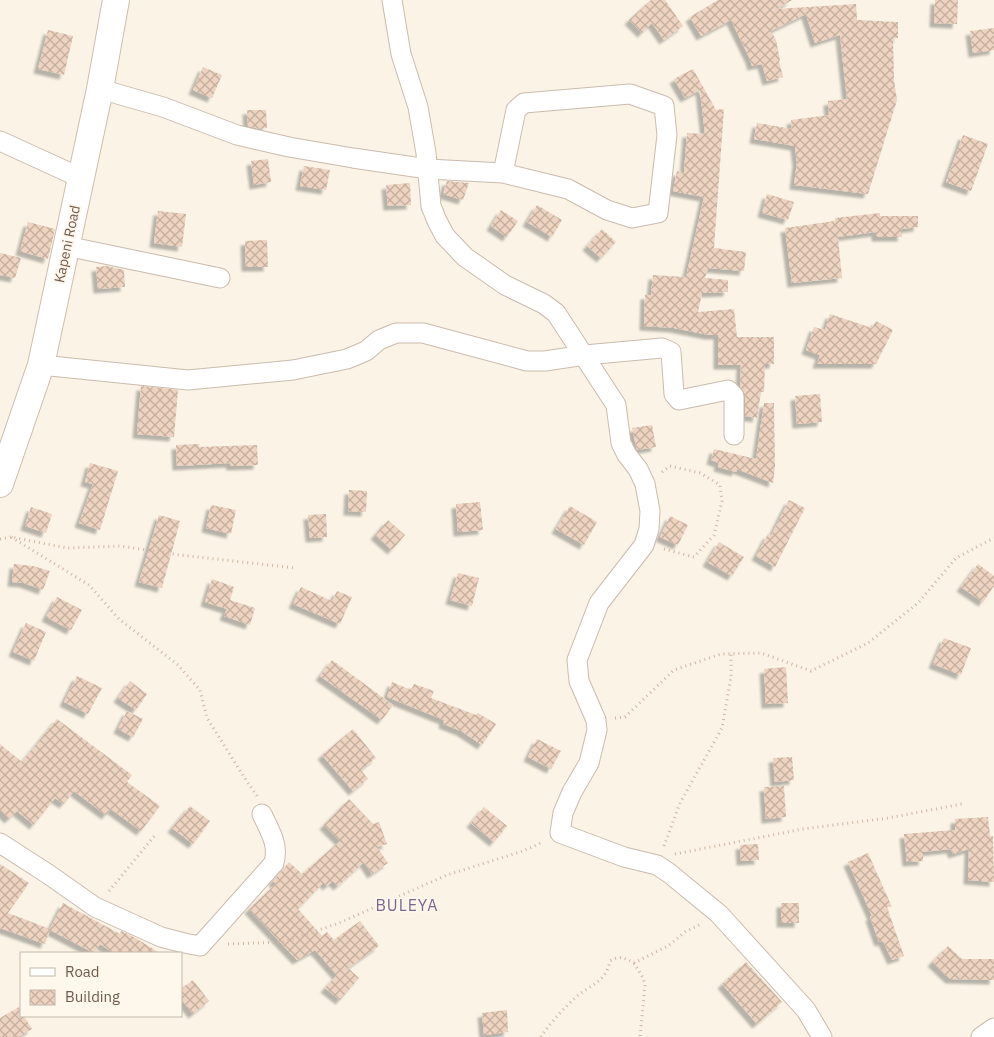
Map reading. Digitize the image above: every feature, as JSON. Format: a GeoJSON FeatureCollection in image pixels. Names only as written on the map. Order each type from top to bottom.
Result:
{"type":"FeatureCollection","features":[{"type":"Feature","properties":{"kind":"main road","name":"Kapeni Road"},"geometry":{"type":"LineString","coordinates":[[0,484],[6,444],[41,365],[100,88],[116,0]]}},
{"type":"Feature","properties":{"kind":"street"},"geometry":{"type":"LineString","coordinates":[[392,0],[402,54],[418,107],[428,168],[431,206],[437,221],[450,242],[465,257],[505,285],[551,308],[585,355],[616,405],[621,443],[627,455],[638,469],[645,484],[650,511],[649,528],[644,545],[599,603],[577,660],[579,681],[596,720],[596,740],[589,763],[572,792],[563,813],[560,833],[624,857],[656,865],[669,873],[719,914],[806,1010],[822,1037]]}},
{"type":"Feature","properties":{"kind":"street"},"geometry":{"type":"LineString","coordinates":[[100,88],[163,107],[236,135],[335,155],[428,168],[503,173],[568,189],[608,210],[632,218],[658,213],[667,135],[664,106],[630,94],[524,103],[516,110],[503,173]]}},
{"type":"Feature","properties":{"kind":"street"},"geometry":{"type":"LineString","coordinates":[[0,141],[81,178]]}},
{"type":"Feature","properties":{"kind":"street"},"geometry":{"type":"LineString","coordinates":[[66,246],[220,278]]}},
{"type":"Feature","properties":{"kind":"street"},"geometry":{"type":"LineString","coordinates":[[41,365],[188,380],[293,370],[347,359],[366,351],[379,340],[396,333],[423,334],[526,361],[545,361],[585,355],[662,348],[671,352],[674,394],[679,400],[728,390],[734,396],[734,435]]}},
{"type":"Feature","properties":{"kind":"street"},"geometry":{"type":"LineString","coordinates":[[0,843],[95,907],[161,937],[200,946],[274,864],[275,845],[262,814]]}},
{"type":"Feature","properties":{"kind":"street"},"geometry":{"type":"LineString","coordinates":[[981,1037],[994,1028]]}},
{"type":"Feature","properties":{"kind":"path"},"geometry":{"type":"LineString","coordinates":[[644,545],[694,557],[714,535],[722,501],[720,485],[700,473],[670,466],[645,484]]}},
{"type":"Feature","properties":{"kind":"path"},"geometry":{"type":"LineString","coordinates":[[12,538],[89,585],[119,619],[178,664],[200,690],[207,718],[259,798],[262,814]]}},
{"type":"Feature","properties":{"kind":"path"},"geometry":{"type":"LineString","coordinates":[[0,539],[12,538],[67,548],[120,546],[295,568]]}},
{"type":"Feature","properties":{"kind":"path"},"geometry":{"type":"LineString","coordinates":[[596,720],[624,717],[674,670],[721,654],[761,653],[812,670],[868,644],[918,603],[956,558],[994,538]]}},
{"type":"Feature","properties":{"kind":"path"},"geometry":{"type":"LineString","coordinates":[[656,865],[680,803],[722,728],[731,677],[732,654]]}},
{"type":"Feature","properties":{"kind":"path"},"geometry":{"type":"LineString","coordinates":[[656,865],[663,858],[693,849],[803,829],[888,818],[962,804]]}},
{"type":"Feature","properties":{"kind":"path"},"geometry":{"type":"LineString","coordinates":[[95,907],[156,834]]}},
{"type":"Feature","properties":{"kind":"path"},"geometry":{"type":"LineString","coordinates":[[200,946],[284,942],[339,923],[447,875],[523,851]]}},
{"type":"Feature","properties":{"kind":"path"},"geometry":{"type":"LineString","coordinates":[[634,963],[668,946],[685,932],[719,914]]}},
{"type":"Feature","properties":{"kind":"path"},"geometry":{"type":"LineString","coordinates":[[541,1037],[559,1014],[577,996],[600,981],[608,971],[610,961],[622,957],[634,963],[644,978],[640,1037]]}},
{"type":"Feature","properties":{"kind":"building"},"geometry":{"type":"Polygon","coordinates":[[[651,0],[665,0],[683,26],[664,40],[652,23],[642,33],[629,20],[651,0]]]}},
{"type":"Feature","properties":{"kind":"building"},"geometry":{"type":"Polygon","coordinates":[[[718,0],[792,0],[777,9],[856,4],[857,20],[898,22],[898,38],[893,38],[894,80],[897,100],[868,194],[794,185],[797,162],[795,146],[754,139],[757,123],[792,129],[791,120],[829,115],[828,101],[847,99],[840,35],[815,43],[806,14],[771,31],[776,40],[783,77],[767,81],[762,64],[752,66],[731,20],[701,36],[690,17],[718,0]]]}},
{"type":"Feature","properties":{"kind":"building"},"geometry":{"type":"Polygon","coordinates":[[[935,0],[958,0],[957,24],[934,23],[935,0]]]}},
{"type":"Feature","properties":{"kind":"building"},"geometry":{"type":"Polygon","coordinates":[[[994,28],[994,50],[973,53],[970,31],[994,28]]]}},
{"type":"Feature","properties":{"kind":"building"},"geometry":{"type":"Polygon","coordinates":[[[48,30],[73,36],[64,75],[38,69],[48,30]]]}},
{"type":"Feature","properties":{"kind":"building"},"geometry":{"type":"Polygon","coordinates":[[[203,67],[222,75],[212,98],[193,90],[203,67]]]}},
{"type":"Feature","properties":{"kind":"building"},"geometry":{"type":"Polygon","coordinates":[[[693,69],[716,110],[724,109],[714,248],[746,252],[744,271],[708,268],[705,278],[728,280],[728,292],[702,293],[698,312],[734,309],[737,337],[774,337],[774,364],[765,364],[764,392],[761,392],[757,418],[745,416],[745,396],[740,386],[741,365],[718,365],[718,335],[674,328],[644,326],[645,295],[651,295],[653,275],[686,277],[704,197],[673,191],[677,171],[684,173],[687,133],[705,134],[700,90],[685,98],[674,79],[693,69]]]}},
{"type":"Feature","properties":{"kind":"building"},"geometry":{"type":"Polygon","coordinates":[[[247,110],[266,110],[267,128],[260,129],[248,126],[247,110]]]}},
{"type":"Feature","properties":{"kind":"building"},"geometry":{"type":"Polygon","coordinates":[[[963,135],[988,144],[971,191],[946,182],[963,135]]]}},
{"type":"Feature","properties":{"kind":"building"},"geometry":{"type":"Polygon","coordinates":[[[268,159],[271,182],[254,185],[251,161],[268,159]]]}},
{"type":"Feature","properties":{"kind":"building"},"geometry":{"type":"Polygon","coordinates":[[[304,166],[330,170],[326,190],[300,186],[304,166]]]}},
{"type":"Feature","properties":{"kind":"building"},"geometry":{"type":"Polygon","coordinates":[[[447,181],[469,183],[463,200],[443,194],[447,181]]]}},
{"type":"Feature","properties":{"kind":"building"},"geometry":{"type":"Polygon","coordinates":[[[410,183],[411,205],[388,206],[386,185],[410,183]]]}},
{"type":"Feature","properties":{"kind":"building"},"geometry":{"type":"Polygon","coordinates":[[[767,194],[794,202],[788,220],[762,213],[767,194]]]}},
{"type":"Feature","properties":{"kind":"building"},"geometry":{"type":"Polygon","coordinates":[[[537,205],[562,220],[552,237],[527,222],[537,205]]]}},
{"type":"Feature","properties":{"kind":"building"},"geometry":{"type":"Polygon","coordinates":[[[501,210],[518,221],[507,237],[491,226],[501,210]]]}},
{"type":"Feature","properties":{"kind":"building"},"geometry":{"type":"Polygon","coordinates":[[[158,211],[186,214],[182,247],[154,243],[158,211]]]}},
{"type":"Feature","properties":{"kind":"building"},"geometry":{"type":"Polygon","coordinates":[[[880,213],[880,216],[918,216],[918,227],[902,229],[902,237],[876,237],[876,232],[838,237],[842,278],[792,283],[785,228],[835,221],[835,218],[880,213]]]}},
{"type":"Feature","properties":{"kind":"building"},"geometry":{"type":"Polygon","coordinates":[[[28,222],[55,229],[48,259],[20,251],[28,222]]]}},
{"type":"Feature","properties":{"kind":"building"},"geometry":{"type":"Polygon","coordinates":[[[602,229],[616,242],[601,258],[587,246],[602,229]]]}},
{"type":"Feature","properties":{"kind":"building"},"geometry":{"type":"Polygon","coordinates":[[[267,240],[268,267],[246,267],[245,241],[267,240]]]}},
{"type":"Feature","properties":{"kind":"building"},"geometry":{"type":"Polygon","coordinates":[[[0,253],[21,258],[15,278],[0,275],[0,253]]]}},
{"type":"Feature","properties":{"kind":"building"},"geometry":{"type":"Polygon","coordinates":[[[107,266],[124,270],[125,287],[98,289],[96,267],[107,266]]]}},
{"type":"Feature","properties":{"kind":"building"},"geometry":{"type":"Polygon","coordinates":[[[830,314],[872,328],[876,321],[893,330],[876,364],[817,364],[820,355],[806,350],[814,327],[825,330],[830,314]]]}},
{"type":"Feature","properties":{"kind":"building"},"geometry":{"type":"Polygon","coordinates":[[[141,386],[178,390],[174,437],[137,434],[141,386]]]}},
{"type":"Feature","properties":{"kind":"building"},"geometry":{"type":"Polygon","coordinates":[[[820,394],[822,422],[797,424],[795,396],[820,394]]]}},
{"type":"Feature","properties":{"kind":"building"},"geometry":{"type":"Polygon","coordinates":[[[764,403],[774,403],[775,466],[773,483],[737,469],[736,472],[718,467],[719,463],[711,460],[714,449],[756,459],[764,403]]]}},
{"type":"Feature","properties":{"kind":"building"},"geometry":{"type":"Polygon","coordinates":[[[652,425],[656,447],[637,450],[632,428],[652,425]]]}},
{"type":"Feature","properties":{"kind":"building"},"geometry":{"type":"Polygon","coordinates":[[[199,444],[199,447],[257,445],[258,465],[231,466],[230,463],[177,466],[176,445],[199,444]]]}},
{"type":"Feature","properties":{"kind":"building"},"geometry":{"type":"Polygon","coordinates":[[[90,463],[118,471],[100,530],[79,523],[93,484],[85,482],[90,463]]]}},
{"type":"Feature","properties":{"kind":"building"},"geometry":{"type":"Polygon","coordinates":[[[349,490],[367,491],[366,512],[348,511],[349,490]]]}},
{"type":"Feature","properties":{"kind":"building"},"geometry":{"type":"Polygon","coordinates":[[[789,500],[805,508],[775,567],[756,556],[768,534],[771,536],[789,500]]]}},
{"type":"Feature","properties":{"kind":"building"},"geometry":{"type":"Polygon","coordinates":[[[480,502],[483,530],[458,532],[456,504],[480,502]]]}},
{"type":"Feature","properties":{"kind":"building"},"geometry":{"type":"Polygon","coordinates":[[[211,505],[236,510],[231,534],[206,528],[211,505]]]}},
{"type":"Feature","properties":{"kind":"building"},"geometry":{"type":"Polygon","coordinates":[[[570,506],[597,522],[584,545],[556,529],[570,506]]]}},
{"type":"Feature","properties":{"kind":"building"},"geometry":{"type":"Polygon","coordinates":[[[31,507],[52,514],[46,533],[25,526],[31,507]]]}},
{"type":"Feature","properties":{"kind":"building"},"geometry":{"type":"Polygon","coordinates":[[[326,514],[327,537],[310,538],[308,515],[326,514]]]}},
{"type":"Feature","properties":{"kind":"building"},"geometry":{"type":"Polygon","coordinates":[[[159,515],[180,521],[162,588],[139,582],[159,515]]]}},
{"type":"Feature","properties":{"kind":"building"},"geometry":{"type":"Polygon","coordinates":[[[670,516],[688,525],[678,545],[660,537],[670,516]]]}},
{"type":"Feature","properties":{"kind":"building"},"geometry":{"type":"Polygon","coordinates":[[[388,520],[405,535],[392,550],[375,535],[388,520]]]}},
{"type":"Feature","properties":{"kind":"building"},"geometry":{"type":"Polygon","coordinates":[[[719,542],[744,557],[732,576],[707,562],[719,542]]]}},
{"type":"Feature","properties":{"kind":"building"},"geometry":{"type":"Polygon","coordinates":[[[14,564],[33,566],[50,571],[43,590],[24,583],[12,582],[14,564]]]}},
{"type":"Feature","properties":{"kind":"building"},"geometry":{"type":"Polygon","coordinates":[[[978,564],[994,576],[994,586],[983,602],[961,587],[978,564]]]}},
{"type":"Feature","properties":{"kind":"building"},"geometry":{"type":"Polygon","coordinates":[[[458,573],[479,578],[472,606],[450,600],[458,573]]]}},
{"type":"Feature","properties":{"kind":"building"},"geometry":{"type":"Polygon","coordinates":[[[212,579],[234,587],[230,600],[255,608],[250,625],[224,616],[227,609],[205,602],[212,579]]]}},
{"type":"Feature","properties":{"kind":"building"},"geometry":{"type":"Polygon","coordinates":[[[301,587],[332,601],[337,591],[352,597],[340,624],[293,604],[301,587]]]}},
{"type":"Feature","properties":{"kind":"building"},"geometry":{"type":"Polygon","coordinates":[[[57,597],[82,610],[71,630],[46,617],[57,597]]]}},
{"type":"Feature","properties":{"kind":"building"},"geometry":{"type":"Polygon","coordinates":[[[26,623],[46,632],[34,661],[13,652],[26,623]]]}},
{"type":"Feature","properties":{"kind":"building"},"geometry":{"type":"Polygon","coordinates":[[[944,638],[971,648],[961,675],[933,664],[944,638]]]}},
{"type":"Feature","properties":{"kind":"building"},"geometry":{"type":"Polygon","coordinates":[[[332,660],[393,705],[382,720],[320,676],[332,660]]]}},
{"type":"Feature","properties":{"kind":"building"},"geometry":{"type":"Polygon","coordinates":[[[786,667],[788,703],[766,704],[764,669],[786,667]]]}},
{"type":"Feature","properties":{"kind":"building"},"geometry":{"type":"Polygon","coordinates":[[[77,676],[102,688],[88,714],[64,702],[77,676]]]}},
{"type":"Feature","properties":{"kind":"building"},"geometry":{"type":"Polygon","coordinates":[[[130,681],[147,694],[136,710],[118,698],[130,681]]]}},
{"type":"Feature","properties":{"kind":"building"},"geometry":{"type":"Polygon","coordinates":[[[392,682],[411,690],[414,684],[434,691],[431,698],[476,715],[478,713],[496,724],[482,745],[461,731],[443,724],[444,720],[387,697],[392,682]]]}},
{"type":"Feature","properties":{"kind":"building"},"geometry":{"type":"Polygon","coordinates":[[[127,711],[143,719],[133,737],[118,729],[127,711]]]}},
{"type":"Feature","properties":{"kind":"building"},"geometry":{"type":"Polygon","coordinates":[[[57,719],[132,775],[127,782],[160,806],[141,831],[111,809],[106,815],[74,791],[64,804],[55,798],[34,825],[17,811],[9,819],[0,810],[0,744],[22,762],[57,719]]]}},
{"type":"Feature","properties":{"kind":"building"},"geometry":{"type":"Polygon","coordinates":[[[353,729],[376,758],[361,770],[368,779],[353,791],[322,755],[353,729]]]}},
{"type":"Feature","properties":{"kind":"building"},"geometry":{"type":"Polygon","coordinates":[[[537,739],[561,751],[551,769],[528,757],[537,739]]]}},
{"type":"Feature","properties":{"kind":"building"},"geometry":{"type":"Polygon","coordinates":[[[792,757],[794,780],[775,782],[773,758],[792,757]]]}},
{"type":"Feature","properties":{"kind":"building"},"geometry":{"type":"Polygon","coordinates":[[[784,786],[786,817],[766,819],[764,787],[784,786]]]}},
{"type":"Feature","properties":{"kind":"building"},"geometry":{"type":"Polygon","coordinates":[[[349,799],[373,824],[379,822],[387,844],[377,847],[388,863],[372,874],[364,862],[338,886],[333,881],[327,886],[324,882],[298,909],[322,936],[327,932],[334,940],[360,921],[379,946],[348,968],[359,978],[340,1000],[325,988],[337,975],[315,950],[297,960],[249,909],[276,884],[273,881],[289,862],[302,874],[340,841],[324,825],[349,799]]]}},
{"type":"Feature","properties":{"kind":"building"},"geometry":{"type":"Polygon","coordinates":[[[190,806],[210,821],[193,844],[172,828],[190,806]]]}},
{"type":"Feature","properties":{"kind":"building"},"geometry":{"type":"Polygon","coordinates":[[[484,807],[507,826],[494,842],[471,823],[484,807]]]}},
{"type":"Feature","properties":{"kind":"building"},"geometry":{"type":"Polygon","coordinates":[[[988,817],[990,836],[993,836],[994,882],[968,880],[969,849],[953,854],[951,849],[923,852],[923,861],[907,862],[904,834],[955,830],[955,819],[988,817]]]}},
{"type":"Feature","properties":{"kind":"building"},"geometry":{"type":"Polygon","coordinates":[[[758,844],[759,860],[741,861],[740,845],[758,844]]]}},
{"type":"Feature","properties":{"kind":"building"},"geometry":{"type":"Polygon","coordinates":[[[868,853],[892,907],[887,907],[904,956],[892,960],[883,941],[879,942],[870,917],[872,916],[848,862],[868,853]]]}},
{"type":"Feature","properties":{"kind":"building"},"geometry":{"type":"Polygon","coordinates":[[[0,864],[29,883],[8,913],[50,929],[63,903],[120,934],[121,931],[132,936],[158,952],[112,952],[100,944],[95,952],[92,952],[50,930],[45,944],[0,928],[0,864]]]}},
{"type":"Feature","properties":{"kind":"building"},"geometry":{"type":"Polygon","coordinates":[[[781,903],[799,903],[799,923],[781,923],[781,903]]]}},
{"type":"Feature","properties":{"kind":"building"},"geometry":{"type":"Polygon","coordinates":[[[948,946],[962,959],[994,959],[994,980],[950,979],[932,962],[948,946]]]}},
{"type":"Feature","properties":{"kind":"building"},"geometry":{"type":"Polygon","coordinates":[[[746,962],[782,1002],[757,1024],[722,984],[746,962]]]}},
{"type":"Feature","properties":{"kind":"building"},"geometry":{"type":"Polygon","coordinates":[[[193,980],[209,1001],[193,1014],[182,1000],[182,988],[193,980]]]}},
{"type":"Feature","properties":{"kind":"building"},"geometry":{"type":"Polygon","coordinates":[[[19,1007],[20,1017],[25,1017],[32,1029],[18,1037],[0,1037],[0,1018],[19,1007]]]}},
{"type":"Feature","properties":{"kind":"building"},"geometry":{"type":"Polygon","coordinates":[[[507,1010],[508,1032],[484,1035],[482,1013],[507,1010]]]}},
{"type":"Feature","properties":{"kind":"district","name":"BULEYA"},"geometry":{"type":"Point","coordinates":[407,905]}}]}
